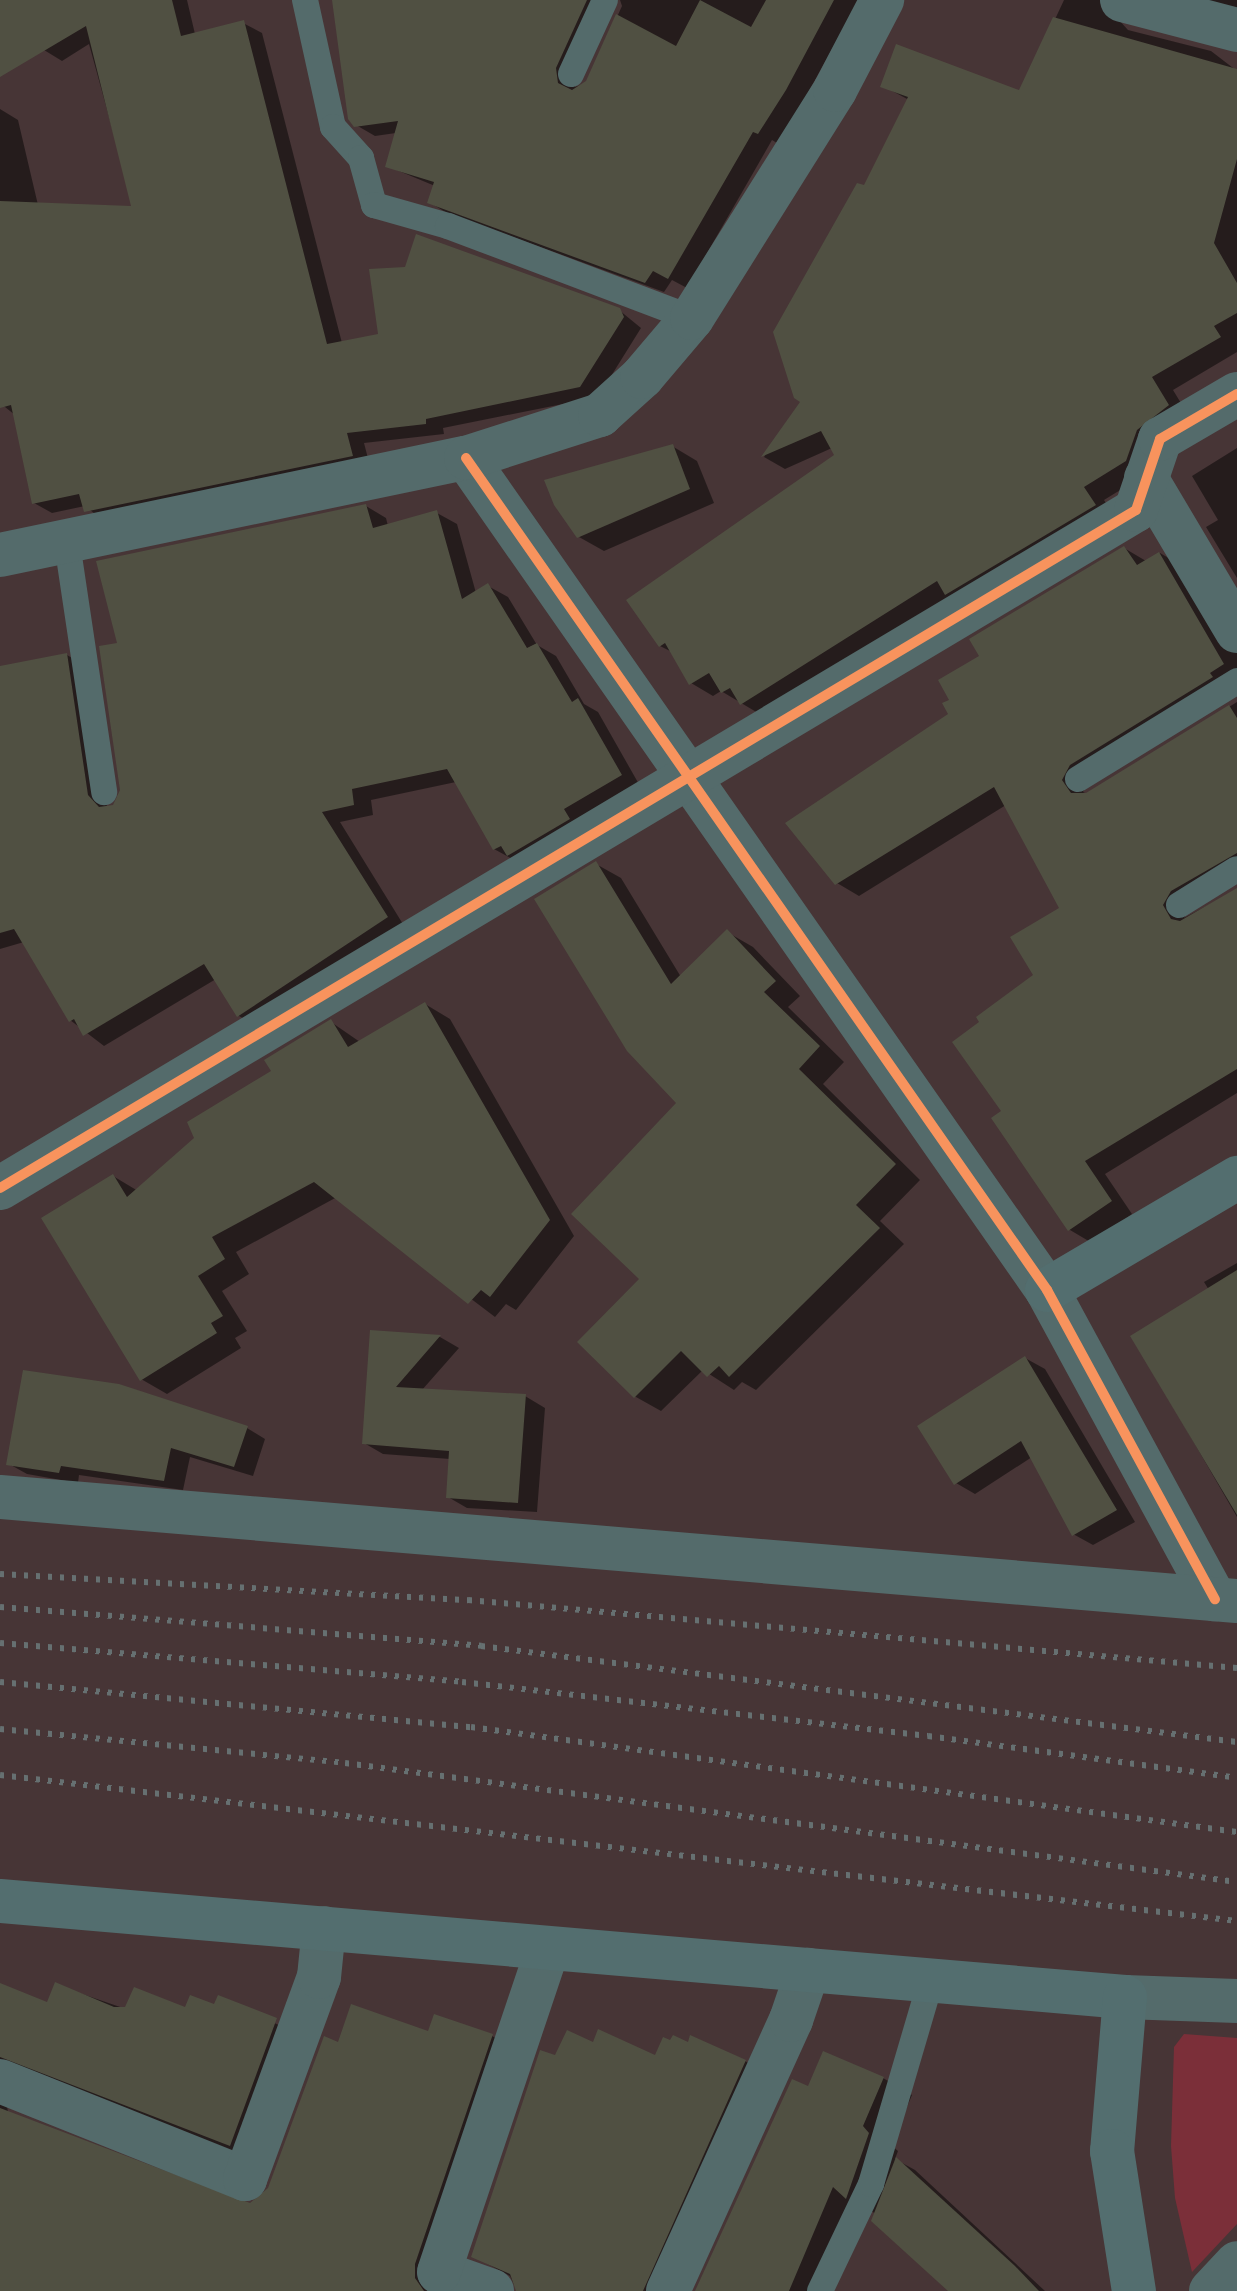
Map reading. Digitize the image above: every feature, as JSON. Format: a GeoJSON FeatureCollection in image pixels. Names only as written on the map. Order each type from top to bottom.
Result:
{"type":"FeatureCollection","features":[{"type":"Feature","properties":{"kind":"street"},"geometry":{"type":"LineString","coordinates":[[0,555],[466,458],[600,415],[642,377],[692,318],[835,90],[882,0]]}},
{"type":"Feature","properties":{"kind":"street"},"geometry":{"type":"LineString","coordinates":[[1122,0],[1237,30]]}},
{"type":"Feature","properties":{"kind":"street"},"geometry":{"type":"LineString","coordinates":[[0,1188],[1136,510],[1160,439],[1237,394]]}},
{"type":"Feature","properties":{"kind":"street"},"geometry":{"type":"LineString","coordinates":[[466,458],[1047,1290],[1226,1600]]}},
{"type":"Feature","properties":{"kind":"street"},"geometry":{"type":"LineString","coordinates":[[1146,478],[1237,631]]}},
{"type":"Feature","properties":{"kind":"street"},"geometry":{"type":"LineString","coordinates":[[1047,1290],[1237,1178]]}},
{"type":"Feature","properties":{"kind":"street"},"geometry":{"type":"LineString","coordinates":[[0,1497],[1226,1600]]}},
{"type":"Feature","properties":{"kind":"street"},"geometry":{"type":"LineString","coordinates":[[0,1901],[1125,1997],[1237,2001]]}},
{"type":"Feature","properties":{"kind":"street"},"geometry":{"type":"LineString","coordinates":[[0,2081],[245,2179],[319,1977],[324,1928]]}},
{"type":"Feature","properties":{"kind":"street"},"geometry":{"type":"LineString","coordinates":[[492,2291],[439,2272],[548,1949]]}},
{"type":"Feature","properties":{"kind":"street"},"geometry":{"type":"LineString","coordinates":[[668,2291],[791,2020],[808,1970]]}},
{"type":"Feature","properties":{"kind":"street"},"geometry":{"type":"LineString","coordinates":[[1125,1997],[1112,2151],[1134,2291]]}},
{"type":"Feature","properties":{"kind":"street"},"geometry":{"type":"LineString","coordinates":[[1211,2291],[1237,2263]]}},
{"type":"Feature","properties":{"kind":"lane"},"geometry":{"type":"LineString","coordinates":[[305,0],[333,127],[361,158],[374,205],[448,226],[692,318]]}},
{"type":"Feature","properties":{"kind":"lane"},"geometry":{"type":"LineString","coordinates":[[571,74],[605,0]]}},
{"type":"Feature","properties":{"kind":"lane"},"geometry":{"type":"LineString","coordinates":[[67,543],[104,792]]}},
{"type":"Feature","properties":{"kind":"lane"},"geometry":{"type":"LineString","coordinates":[[1078,779],[1237,681]]}},
{"type":"Feature","properties":{"kind":"lane"},"geometry":{"type":"LineString","coordinates":[[1179,905],[1237,869]]}},
{"type":"Feature","properties":{"kind":"lane"},"geometry":{"type":"LineString","coordinates":[[820,2291],[871,2184],[931,1980]]}},
{"type":"Feature","properties":{"kind":"shaded area"},"geometry":{"type":"Polygon","coordinates":[[[1184,2034],[1237,2038],[1237,2224],[1192,2272],[1175,2198],[1171,2146],[1174,2047],[1184,2034]]]}},
{"type":"Feature","properties":{"kind":"building"},"geometry":{"type":"Polygon","coordinates":[[[0,0],[172,0],[181,36],[244,20],[327,344],[378,334],[369,269],[405,267],[416,234],[620,308],[624,317],[580,387],[426,419],[426,424],[347,433],[353,456],[84,512],[79,494],[32,504],[11,405],[0,408],[0,201],[131,206],[86,26],[0,77],[0,0]]]}},
{"type":"Feature","properties":{"kind":"building"},"geometry":{"type":"Polygon","coordinates":[[[332,0],[587,0],[556,68],[558,83],[572,90],[586,81],[616,14],[676,46],[700,0],[751,27],[766,0],[834,0],[786,90],[758,134],[753,132],[668,279],[653,271],[645,283],[427,203],[434,182],[385,167],[398,121],[354,127],[348,119],[332,0]]]}},
{"type":"Feature","properties":{"kind":"building"},"geometry":{"type":"Polygon","coordinates":[[[1053,17],[1237,69],[1237,159],[1214,243],[1237,283],[1237,313],[1214,326],[1221,337],[1152,377],[1169,405],[1137,430],[1126,461],[1084,487],[1096,505],[945,595],[937,581],[740,705],[730,688],[721,693],[709,673],[689,685],[665,643],[659,647],[626,600],[834,455],[821,431],[761,457],[800,402],[794,398],[773,332],[857,183],[864,185],[908,97],[880,87],[896,44],[1019,90],[1053,17]]]}},
{"type":"Feature","properties":{"kind":"building"},"geometry":{"type":"Polygon","coordinates":[[[673,444],[690,489],[577,538],[554,505],[544,480],[673,444]]]}},
{"type":"Feature","properties":{"kind":"building"},"geometry":{"type":"Polygon","coordinates":[[[366,504],[373,528],[437,510],[462,599],[488,583],[527,648],[537,643],[572,702],[578,698],[622,775],[564,809],[570,819],[507,856],[501,846],[493,850],[447,769],[352,789],[354,805],[322,812],[388,917],[237,1017],[204,964],[83,1036],[74,1019],[69,1022],[14,929],[0,933],[0,666],[67,653],[88,795],[99,807],[113,805],[120,790],[99,646],[117,643],[96,561],[366,504]]]}},
{"type":"Feature","properties":{"kind":"building"},"geometry":{"type":"Polygon","coordinates":[[[1124,546],[1137,565],[1159,552],[1224,664],[1210,673],[1213,677],[1070,765],[1062,780],[1071,793],[1086,793],[1229,705],[1237,718],[1237,853],[1171,891],[1163,905],[1171,919],[1180,921],[1237,888],[1237,1069],[1085,1161],[1112,1201],[1068,1231],[991,1118],[1001,1111],[952,1042],[979,1022],[976,1017],[1033,975],[1010,937],[1059,908],[994,787],[835,885],[785,823],[948,714],[942,703],[949,700],[938,680],[979,656],[969,639],[1124,546]]]}},
{"type":"Feature","properties":{"kind":"building"},"geometry":{"type":"Polygon","coordinates":[[[596,861],[671,984],[727,929],[776,981],[764,992],[820,1046],[799,1069],[896,1164],[856,1205],[880,1228],[729,1377],[719,1366],[707,1377],[681,1351],[634,1398],[577,1342],[639,1279],[571,1214],[676,1103],[627,1051],[534,899],[596,861]]]}},
{"type":"Feature","properties":{"kind":"building"},"geometry":{"type":"Polygon","coordinates":[[[425,1002],[550,1220],[490,1297],[481,1290],[468,1304],[314,1182],[212,1237],[225,1259],[198,1276],[223,1316],[211,1323],[217,1333],[140,1381],[41,1218],[113,1174],[127,1197],[194,1138],[187,1122],[271,1071],[264,1060],[331,1019],[348,1047],[425,1002]]]}},
{"type":"Feature","properties":{"kind":"building"},"geometry":{"type":"Polygon","coordinates":[[[1237,1270],[1237,1515],[1130,1336],[1237,1270]]]}},
{"type":"Feature","properties":{"kind":"building"},"geometry":{"type":"Polygon","coordinates":[[[370,1330],[441,1335],[396,1387],[526,1394],[518,1503],[446,1498],[449,1451],[362,1444],[370,1330]]]}},
{"type":"Feature","properties":{"kind":"building"},"geometry":{"type":"Polygon","coordinates":[[[1025,1356],[1117,1510],[1072,1536],[1021,1441],[954,1485],[917,1426],[1025,1356]]]}},
{"type":"Feature","properties":{"kind":"building"},"geometry":{"type":"Polygon","coordinates":[[[23,1370],[119,1384],[248,1426],[234,1467],[171,1448],[164,1481],[61,1466],[59,1473],[6,1465],[23,1370]]]}},
{"type":"Feature","properties":{"kind":"building"},"geometry":{"type":"Polygon","coordinates":[[[55,1982],[114,2007],[125,2007],[134,1987],[185,2007],[190,1995],[214,2004],[218,1995],[277,2018],[230,2146],[0,2057],[0,1983],[47,2002],[55,1982]]]}},
{"type":"Feature","properties":{"kind":"building"},"geometry":{"type":"Polygon","coordinates":[[[351,2004],[428,2031],[434,2014],[493,2034],[415,2264],[415,2278],[424,2291],[0,2291],[0,2108],[250,2203],[268,2188],[324,2036],[338,2042],[351,2004]]]}},
{"type":"Feature","properties":{"kind":"building"},"geometry":{"type":"Polygon","coordinates":[[[598,2029],[655,2055],[663,2037],[670,2040],[673,2035],[688,2042],[690,2035],[746,2060],[643,2291],[516,2291],[510,2274],[471,2257],[540,2050],[555,2055],[567,2030],[593,2042],[598,2029]]]}},
{"type":"Feature","properties":{"kind":"building"},"geometry":{"type":"Polygon","coordinates":[[[823,2051],[884,2077],[863,2126],[869,2133],[846,2199],[833,2187],[789,2291],[695,2291],[792,2079],[808,2086],[823,2051]]]}},
{"type":"Feature","properties":{"kind":"building"},"geometry":{"type":"Polygon","coordinates":[[[896,2157],[1039,2291],[948,2291],[871,2221],[896,2157]]]}},
{"type":"Feature","properties":{"kind":"railway"},"geometry":{"type":"LineString","coordinates":[[0,1574],[468,1600],[1237,1668]]}},
{"type":"Feature","properties":{"kind":"railway"},"geometry":{"type":"LineString","coordinates":[[0,1607],[481,1646],[1237,1742]]}},
{"type":"Feature","properties":{"kind":"railway"},"geometry":{"type":"LineString","coordinates":[[0,1643],[462,1682],[928,1736],[1237,1778]]}},
{"type":"Feature","properties":{"kind":"railway"},"geometry":{"type":"LineString","coordinates":[[0,1682],[471,1727],[1237,1832]]}},
{"type":"Feature","properties":{"kind":"railway"},"geometry":{"type":"LineString","coordinates":[[0,1729],[345,1763],[1237,1882]]}},
{"type":"Feature","properties":{"kind":"railway"},"geometry":{"type":"LineString","coordinates":[[0,1775],[1237,1921]]}},
{"type":"Feature","properties":{"kind":"cycle path"},"geometry":{"type":"LineString","coordinates":[[0,1188],[1136,510],[1160,439],[1237,394]]}},
{"type":"Feature","properties":{"kind":"cycle path"},"geometry":{"type":"LineString","coordinates":[[466,458],[1047,1290],[1215,1599]]}}]}
